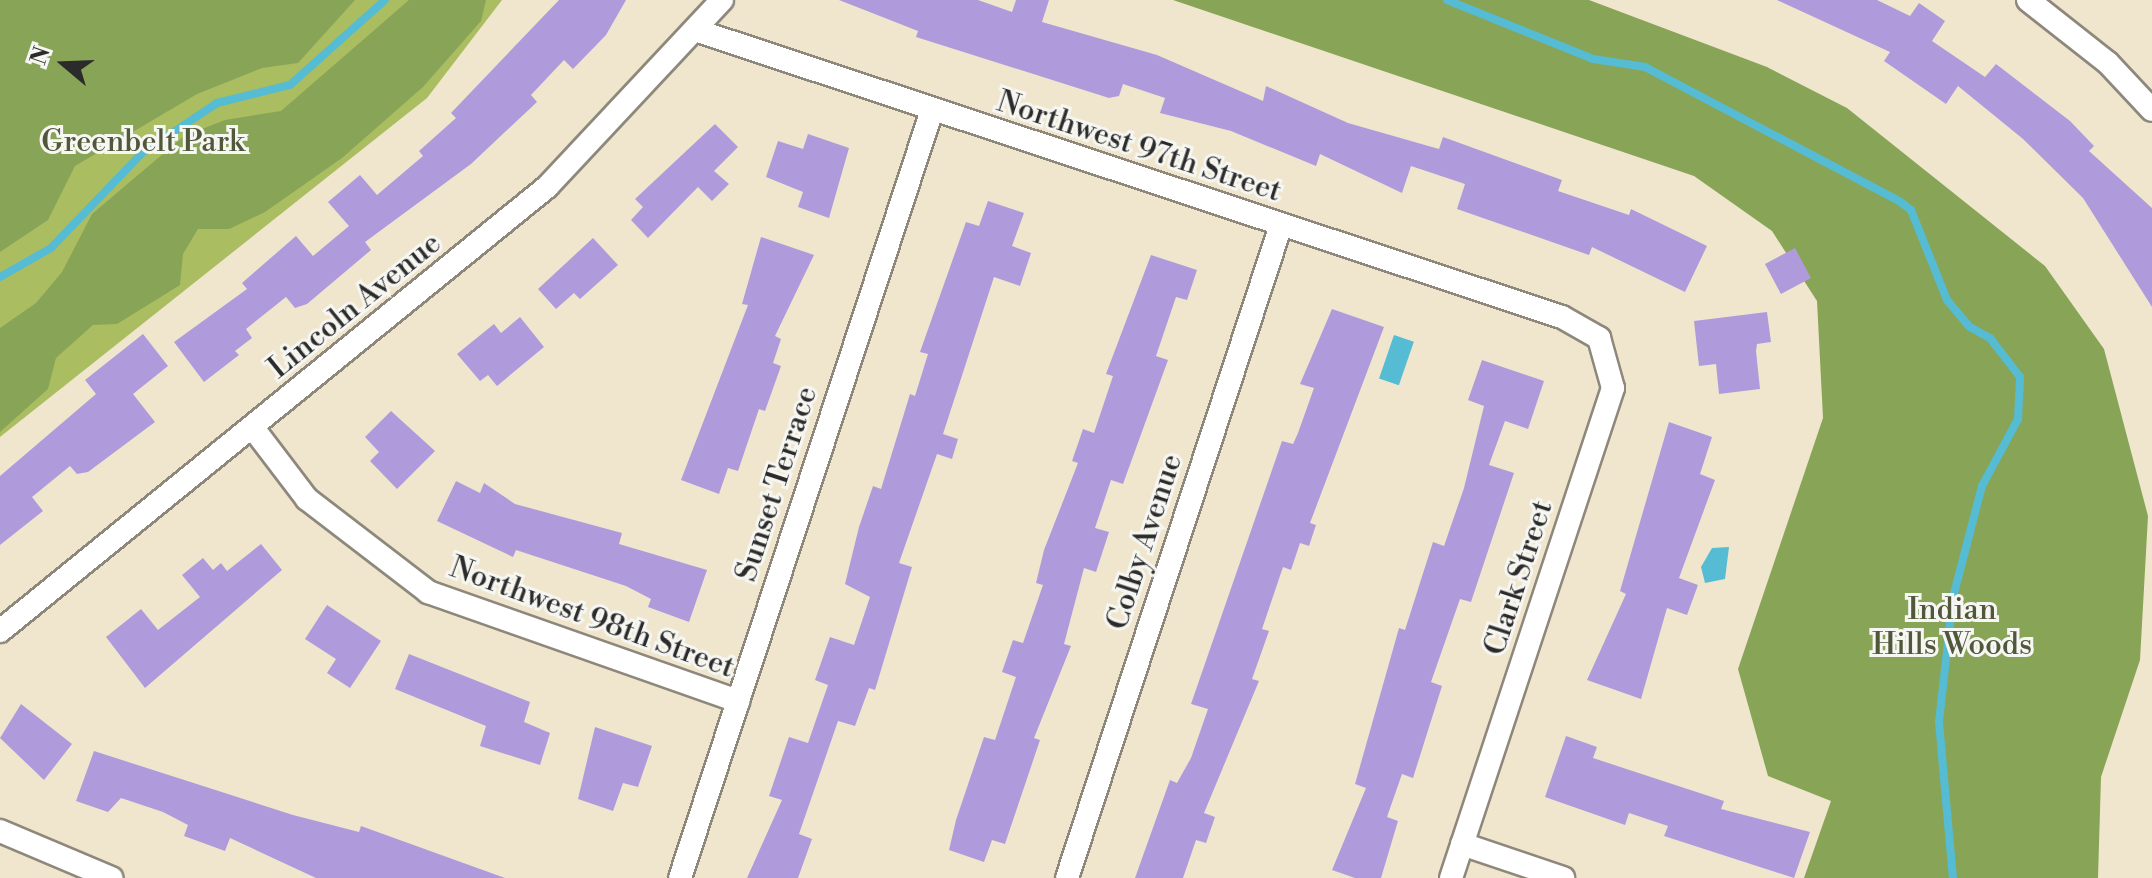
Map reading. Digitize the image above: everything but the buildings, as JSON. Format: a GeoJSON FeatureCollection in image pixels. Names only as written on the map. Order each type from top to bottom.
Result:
{"type":"FeatureCollection","features":[{"type":"Feature","properties":{"kind":"street","name":"Lincoln Avenue"},"geometry":{"type":"LineString","coordinates":[[0,631],[547,187],[698,31],[722,0]]}},
{"type":"Feature","properties":{"kind":"street"},"geometry":{"type":"LineString","coordinates":[[2028,0],[2108,63],[2152,110]]}},
{"type":"Feature","properties":{"kind":"street","name":"Northwest 97th Street"},"geometry":{"type":"LineString","coordinates":[[698,31],[1562,317]]}},
{"type":"Feature","properties":{"kind":"street","name":"Sunset Terrace"},"geometry":{"type":"LineString","coordinates":[[680,878],[932,110]]}},
{"type":"Feature","properties":{"kind":"street","name":"Colby Avenue"},"geometry":{"type":"LineString","coordinates":[[1067,878],[1281,225]]}},
{"type":"Feature","properties":{"kind":"street","name":"Clark Street"},"geometry":{"type":"LineString","coordinates":[[1451,878],[1613,388],[1599,338],[1562,317]]}},
{"type":"Feature","properties":{"kind":"street","name":"Northwest 98th Street"},"geometry":{"type":"LineString","coordinates":[[253,428],[307,499],[428,592],[738,701]]}},
{"type":"Feature","properties":{"kind":"street"},"geometry":{"type":"LineString","coordinates":[[0,831],[111,878]]}},
{"type":"Feature","properties":{"kind":"street"},"geometry":{"type":"LineString","coordinates":[[1462,844],[1563,878]]}},
{"type":"Feature","properties":{"kind":"green space","name":"Greenbelt Park"},"geometry":{"type":"Polygon","coordinates":[[[0,0],[502,0],[427,98],[0,437],[0,0]]]}},
{"type":"Feature","properties":{"kind":"green space"},"geometry":{"type":"Polygon","coordinates":[[[0,0],[355,0],[298,63],[262,68],[197,94],[75,166],[48,220],[0,252],[0,0]]]}},
{"type":"Feature","properties":{"kind":"green space"},"geometry":{"type":"Polygon","coordinates":[[[409,0],[486,0],[481,21],[423,87],[342,158],[265,212],[229,229],[198,229],[183,254],[180,285],[117,324],[93,325],[56,358],[48,389],[0,432],[0,328],[36,303],[62,272],[92,214],[184,136],[225,120],[281,111],[409,0]]]}},
{"type":"Feature","properties":{"kind":"green space","name":"Indian Hills Woods"},"geometry":{"type":"Polygon","coordinates":[[[1173,0],[1589,0],[1767,67],[1847,108],[2045,266],[2104,349],[2148,516],[2140,660],[2101,777],[2098,878],[1804,878],[1831,801],[1768,776],[1738,669],[1823,418],[1817,301],[1772,231],[1694,176],[1173,0]]]}},
{"type":"Feature","properties":{"kind":"water"},"geometry":{"type":"Polygon","coordinates":[[[1394,335],[1414,342],[1399,385],[1379,378],[1394,335]]]}},
{"type":"Feature","properties":{"kind":"water"},"geometry":{"type":"Polygon","coordinates":[[[1729,547],[1725,579],[1705,583],[1701,567],[1712,548],[1729,547]]]}},
{"type":"Feature","properties":{"kind":"waterway"},"geometry":{"type":"LineString","coordinates":[[0,277],[51,248],[142,153],[217,103],[290,85],[385,0]]}},
{"type":"Feature","properties":{"kind":"waterway"},"geometry":{"type":"LineString","coordinates":[[1447,0],[1593,59],[1645,67],[1899,201],[1911,210],[1947,300],[1970,327],[1990,338],[2020,377],[2018,419],[1982,486],[1953,597],[1939,722],[1953,878]]}}]}
